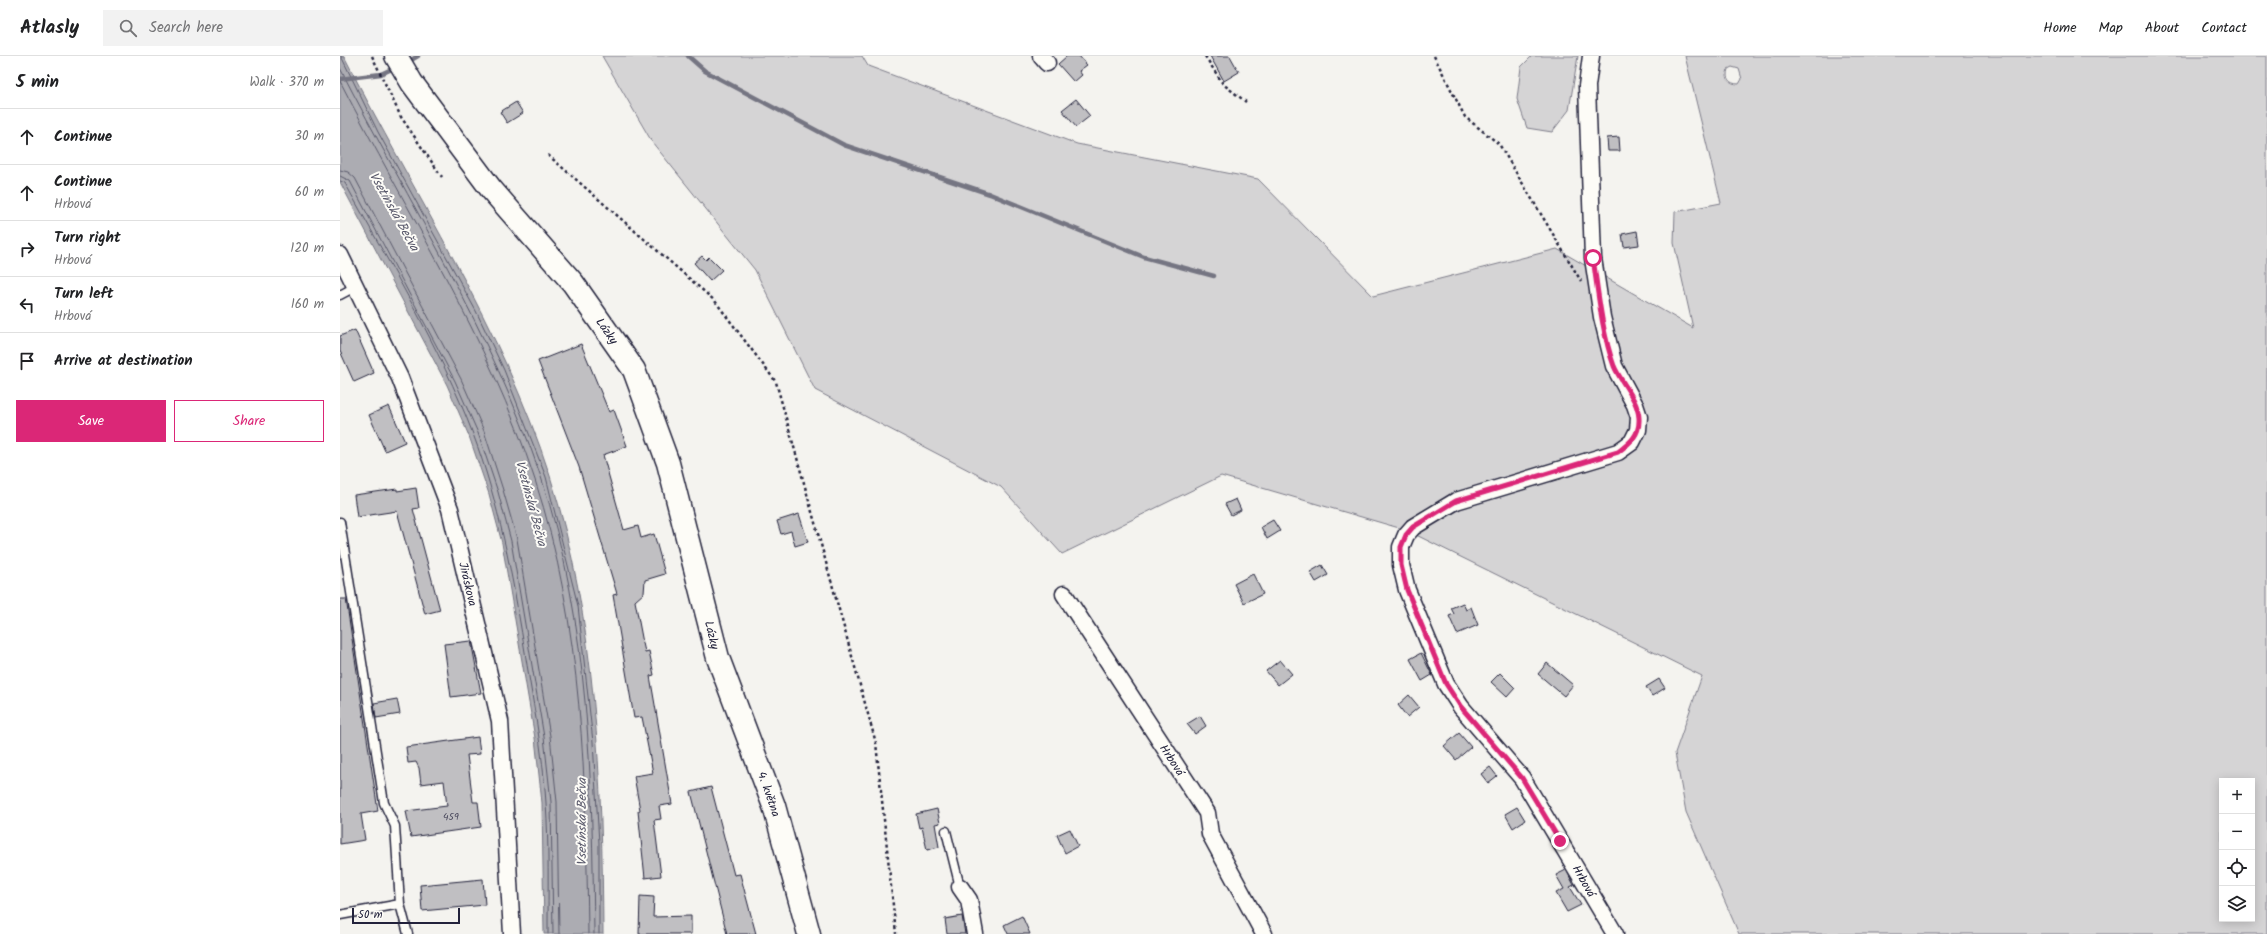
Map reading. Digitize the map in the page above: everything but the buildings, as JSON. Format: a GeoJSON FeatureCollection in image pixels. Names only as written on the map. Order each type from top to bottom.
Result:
{"type":"FeatureCollection","features":[{"type":"Feature","properties":{"kind":"street","name":"Hrbová"},"geometry":{"type":"LineString","coordinates":[[1591,56],[1587,86],[1593,258],[1602,317],[1614,366],[1636,406],[1639,417],[1638,430],[1632,442],[1618,452],[1456,501],[1413,527],[1406,535],[1401,547],[1401,565],[1407,590],[1446,684],[1461,707],[1522,778],[1615,934]]}},
{"type":"Feature","properties":{"kind":"street","name":"Lázky"},"geometry":{"type":"LineString","coordinates":[[399,62],[491,189],[573,283],[634,370],[668,462],[718,658]]}},
{"type":"Feature","properties":{"kind":"street","name":"Jiráskova"},"geometry":{"type":"LineString","coordinates":[[340,255],[400,378],[450,509],[500,720],[512,934]]}},
{"type":"Feature","properties":{"kind":"street","name":"Hrbová"},"geometry":{"type":"LineString","coordinates":[[1064,594],[1206,813],[1210,834],[1264,934]]}},
{"type":"Feature","properties":{"kind":"street","name":"4. května"},"geometry":{"type":"LineString","coordinates":[[718,658],[774,806],[809,934]]}},
{"type":"Feature","properties":{"kind":"street"},"geometry":{"type":"LineString","coordinates":[[960,887],[969,900],[975,934]]}},
{"type":"Feature","properties":{"kind":"lane"},"geometry":{"type":"LineString","coordinates":[[340,295],[355,287]]}},
{"type":"Feature","properties":{"kind":"lane"},"geometry":{"type":"LineString","coordinates":[[340,522],[384,803],[395,826],[400,904],[408,934]]}},
{"type":"Feature","properties":{"kind":"lane"},"geometry":{"type":"LineString","coordinates":[[946,831],[960,887]]}},
{"type":"Feature","properties":{"kind":"lane"},"geometry":{"type":"LineString","coordinates":[[340,915],[400,904]]}},
{"type":"Feature","properties":{"kind":"path"},"geometry":{"type":"LineString","coordinates":[[372,56],[401,117],[442,177]]}},
{"type":"Feature","properties":{"kind":"path"},"geometry":{"type":"LineString","coordinates":[[1205,56],[1222,84],[1246,102]]}},
{"type":"Feature","properties":{"kind":"path"},"geometry":{"type":"LineString","coordinates":[[1434,56],[1465,117],[1498,144],[1582,284]]}},
{"type":"Feature","properties":{"kind":"path"},"geometry":{"type":"LineString","coordinates":[[548,155],[715,301],[776,382],[876,743],[896,934]]}},
{"type":"Feature","properties":{"kind":"shaded area"},"geometry":{"type":"Polygon","coordinates":[[[602,56],[862,56],[868,66],[1077,144],[1258,179],[1373,296],[1557,249],[1693,328],[1674,243],[1675,212],[1721,203],[1685,56],[2267,56],[2267,934],[1739,934],[1686,812],[1675,753],[1702,676],[1406,530],[1221,476],[1062,554],[1001,487],[815,390],[755,270],[652,142],[602,56]],[[1732,67],[1728,69],[1727,75],[1730,82],[1739,84],[1742,79],[1739,69],[1732,67]]]}},
{"type":"Feature","properties":{"kind":"shaded area"},"geometry":{"type":"Polygon","coordinates":[[[1532,56],[1578,56],[1569,110],[1552,132],[1527,128],[1517,99],[1521,67],[1532,56]]]}},
{"type":"Feature","properties":{"kind":"water","name":"Vsetínská Bečva"},"geometry":{"type":"Polygon","coordinates":[[[340,56],[344,56],[482,314],[530,421],[550,476],[566,532],[578,588],[594,703],[601,819],[603,934],[544,934],[542,803],[535,738],[502,543],[489,494],[469,436],[447,385],[340,182],[340,56]]]}},
{"type":"Feature","properties":{"kind":"waterway"},"geometry":{"type":"LineString","coordinates":[[406,63],[418,56]]}},
{"type":"Feature","properties":{"kind":"waterway"},"geometry":{"type":"LineString","coordinates":[[688,56],[705,71],[844,145],[990,194],[1144,257],[1214,276]]}},
{"type":"Feature","properties":{"kind":"waterway"},"geometry":{"type":"LineString","coordinates":[[340,79],[381,74],[396,67]]}},
{"type":"Feature","properties":{"kind":"route"},"geometry":{"type":"LineString","coordinates":[[1560,841],[1522,778],[1461,707],[1446,684],[1407,590],[1401,565],[1401,547],[1406,535],[1413,527],[1456,501],[1618,452],[1632,442],[1638,430],[1639,417],[1636,406],[1614,366],[1602,317],[1593,258]]}}]}
